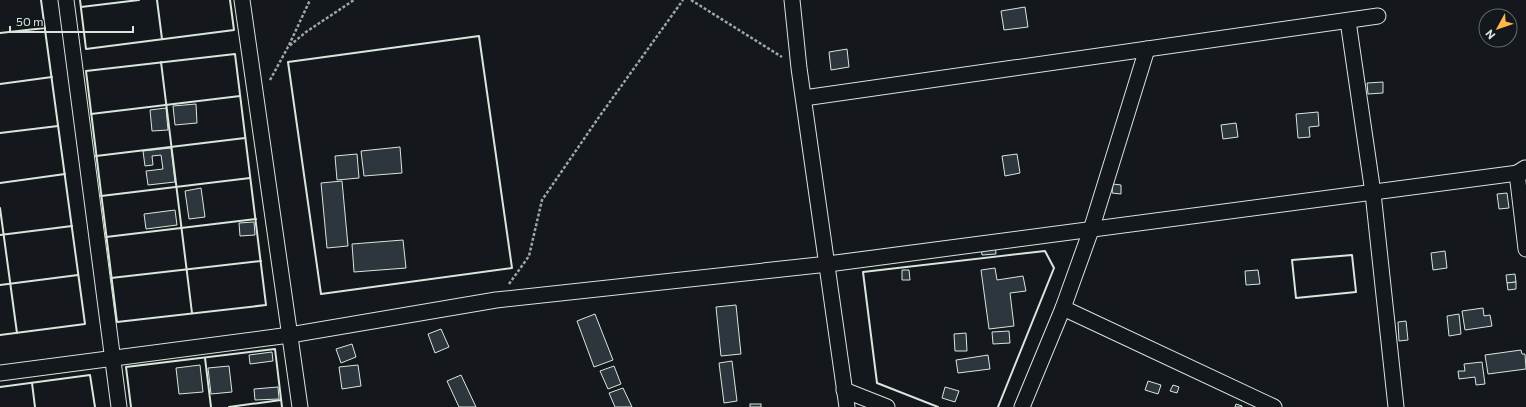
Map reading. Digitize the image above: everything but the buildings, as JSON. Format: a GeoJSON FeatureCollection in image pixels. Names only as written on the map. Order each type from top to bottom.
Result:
{"type":"FeatureCollection","features":[{"type":"Feature","properties":{"kind":"street"},"geometry":{"type":"LineString","coordinates":[[66,0],[119,407]]}},
{"type":"Feature","properties":{"kind":"street"},"geometry":{"type":"LineString","coordinates":[[242,0],[300,407]]}},
{"type":"Feature","properties":{"kind":"street"},"geometry":{"type":"LineString","coordinates":[[792,0],[799,68],[828,264],[847,407]]}},
{"type":"Feature","properties":{"kind":"street"},"geometry":{"type":"LineString","coordinates":[[804,98],[1378,16]]}},
{"type":"Feature","properties":{"kind":"street"},"geometry":{"type":"LineString","coordinates":[[1348,21],[1373,192],[1396,407]]}},
{"type":"Feature","properties":{"kind":"street"},"geometry":{"type":"LineString","coordinates":[[1022,407],[1063,308],[1091,230],[1147,49]]}},
{"type":"Feature","properties":{"kind":"street"},"geometry":{"type":"LineString","coordinates":[[0,373],[290,335],[496,300],[828,264],[1523,171],[1526,249]]}},
{"type":"Feature","properties":{"kind":"street"},"geometry":{"type":"LineString","coordinates":[[1063,308],[1274,407]]}},
{"type":"Feature","properties":{"kind":"street"},"geometry":{"type":"LineString","coordinates":[[844,390],[887,407]]}},
{"type":"Feature","properties":{"kind":"path"},"geometry":{"type":"LineString","coordinates":[[257,104],[288,47],[310,0]]}},
{"type":"Feature","properties":{"kind":"path"},"geometry":{"type":"LineString","coordinates":[[288,47],[306,32],[354,0]]}},
{"type":"Feature","properties":{"kind":"path"},"geometry":{"type":"LineString","coordinates":[[496,300],[529,256],[542,200],[599,117],[683,0]]}},
{"type":"Feature","properties":{"kind":"path"},"geometry":{"type":"LineString","coordinates":[[691,0],[799,68]]}},
{"type":"Feature","properties":{"kind":"wall"},"geometry":{"type":"LineString","coordinates":[[0,335],[85,324],[41,0]]}},
{"type":"Feature","properties":{"kind":"wall"},"geometry":{"type":"LineString","coordinates":[[80,0],[86,49],[234,30],[230,0]]}},
{"type":"Feature","properties":{"kind":"wall"},"geometry":{"type":"LineString","coordinates":[[81,7],[139,0]]}},
{"type":"Feature","properties":{"kind":"wall"},"geometry":{"type":"LineString","coordinates":[[157,0],[162,39]]}},
{"type":"Feature","properties":{"kind":"wall"},"geometry":{"type":"LineString","coordinates":[[0,33],[45,28]]}},
{"type":"Feature","properties":{"kind":"wall"},"geometry":{"type":"LineString","coordinates":[[479,36],[512,268],[321,294],[288,62],[479,36]]}},
{"type":"Feature","properties":{"kind":"wall"},"geometry":{"type":"LineString","coordinates":[[235,54],[266,305],[117,322],[86,71],[235,54]]}},
{"type":"Feature","properties":{"kind":"wall"},"geometry":{"type":"LineString","coordinates":[[161,62],[192,313]]}},
{"type":"Feature","properties":{"kind":"wall"},"geometry":{"type":"LineString","coordinates":[[0,84],[52,77]]}},
{"type":"Feature","properties":{"kind":"wall"},"geometry":{"type":"LineString","coordinates":[[91,114],[240,96]]}},
{"type":"Feature","properties":{"kind":"wall"},"geometry":{"type":"LineString","coordinates":[[0,133],[58,126]]}},
{"type":"Feature","properties":{"kind":"wall"},"geometry":{"type":"LineString","coordinates":[[96,156],[245,138]]}},
{"type":"Feature","properties":{"kind":"wall"},"geometry":{"type":"LineString","coordinates":[[0,183],[65,174]]}},
{"type":"Feature","properties":{"kind":"wall"},"geometry":{"type":"LineString","coordinates":[[101,196],[250,178]]}},
{"type":"Feature","properties":{"kind":"wall"},"geometry":{"type":"LineString","coordinates":[[0,208],[17,333]]}},
{"type":"Feature","properties":{"kind":"wall"},"geometry":{"type":"LineString","coordinates":[[106,237],[256,219]]}},
{"type":"Feature","properties":{"kind":"wall"},"geometry":{"type":"LineString","coordinates":[[0,235],[72,226]]}},
{"type":"Feature","properties":{"kind":"wall"},"geometry":{"type":"LineString","coordinates":[[938,407],[877,383],[863,272],[1045,251],[1054,268],[998,407]]}},
{"type":"Feature","properties":{"kind":"wall"},"geometry":{"type":"LineString","coordinates":[[1352,255],[1356,292],[1296,298],[1292,260],[1352,255]]}},
{"type":"Feature","properties":{"kind":"wall"},"geometry":{"type":"LineString","coordinates":[[111,278],[261,261]]}},
{"type":"Feature","properties":{"kind":"wall"},"geometry":{"type":"LineString","coordinates":[[0,285],[78,275]]}},
{"type":"Feature","properties":{"kind":"wall"},"geometry":{"type":"LineString","coordinates":[[131,407],[126,367],[275,349],[282,407]]}},
{"type":"Feature","properties":{"kind":"wall"},"geometry":{"type":"LineString","coordinates":[[205,358],[211,407]]}},
{"type":"Feature","properties":{"kind":"wall"},"geometry":{"type":"LineString","coordinates":[[0,387],[90,375],[95,407]]}},
{"type":"Feature","properties":{"kind":"wall"},"geometry":{"type":"LineString","coordinates":[[32,383],[35,407]]}},
{"type":"Feature","properties":{"kind":"wall"},"geometry":{"type":"LineString","coordinates":[[229,407],[281,400]]}}]}
